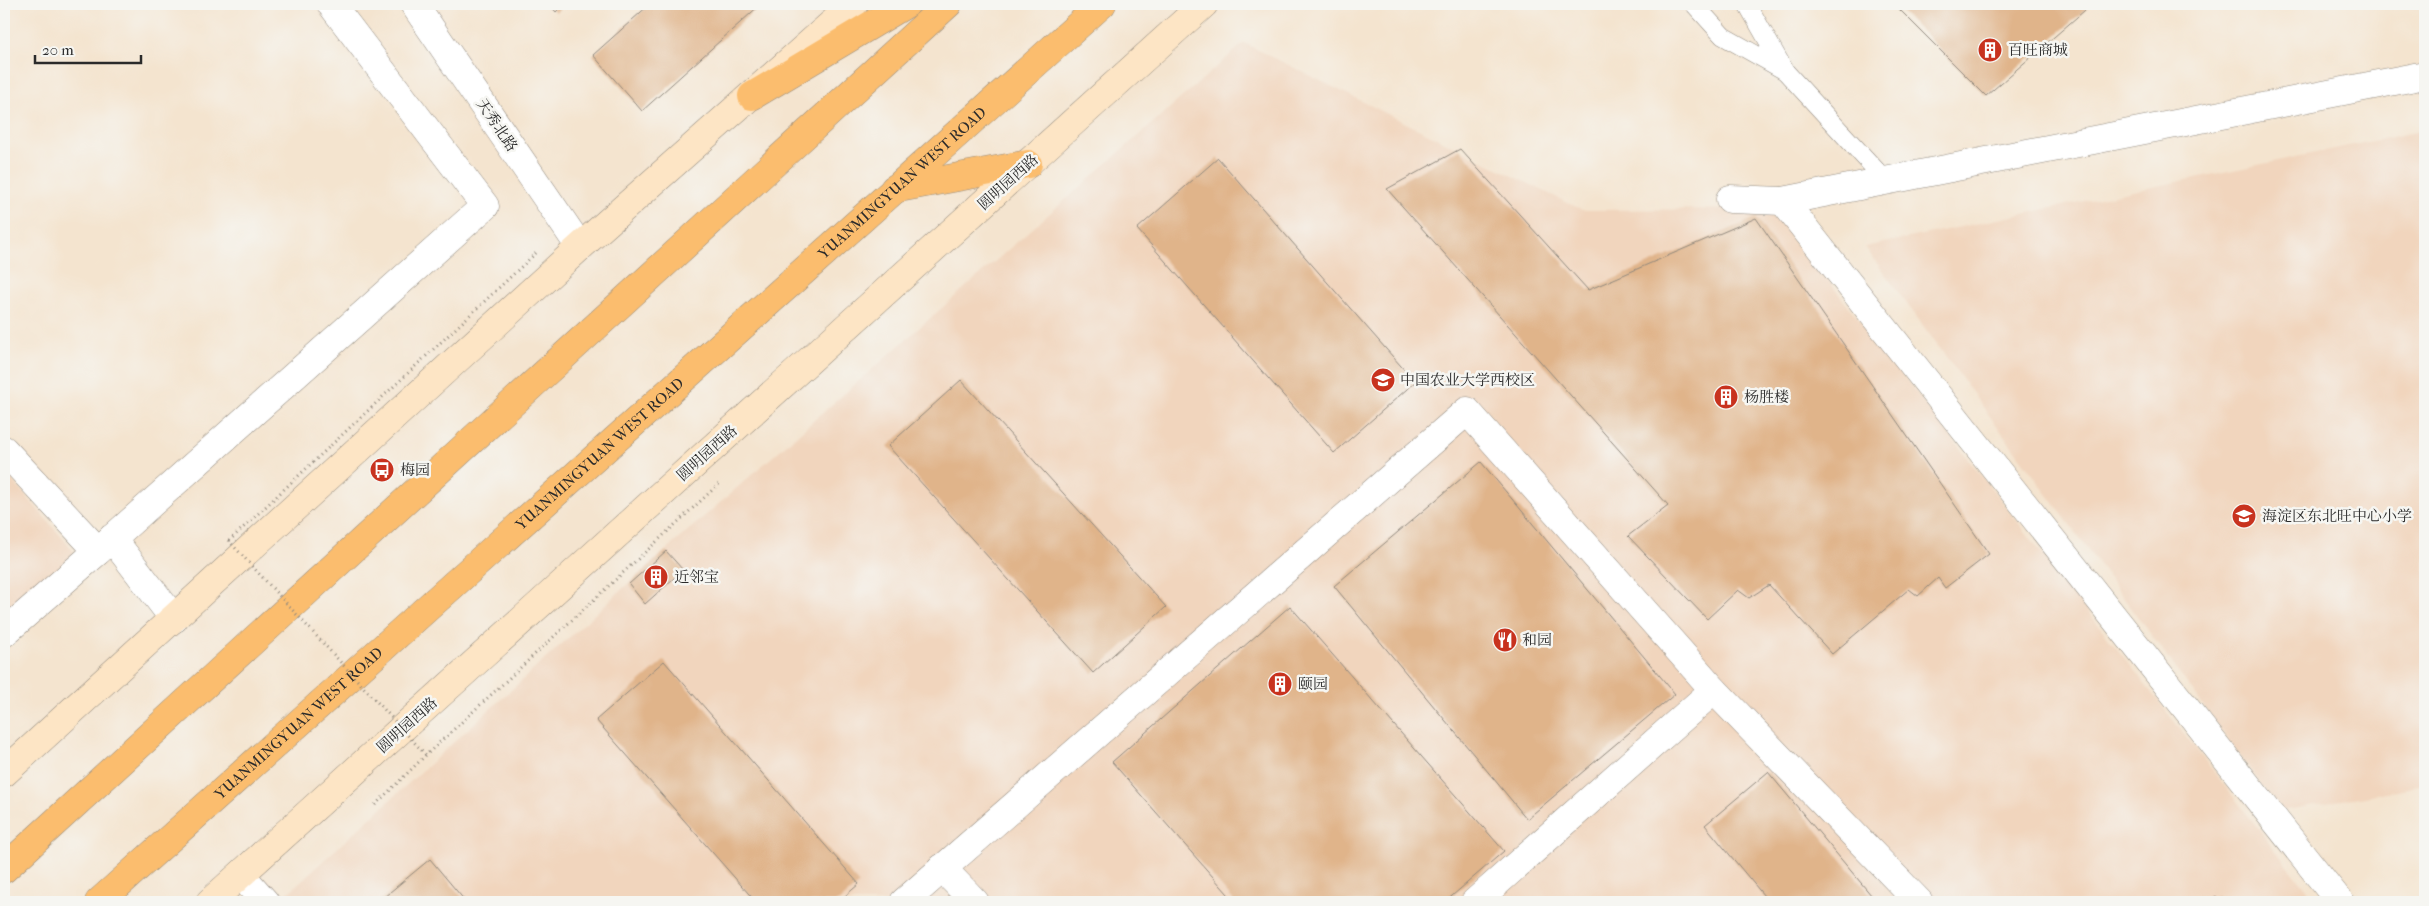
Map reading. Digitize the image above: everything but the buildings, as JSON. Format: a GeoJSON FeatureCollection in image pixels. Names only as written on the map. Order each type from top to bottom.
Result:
{"type":"FeatureCollection","features":[{"type":"Feature","properties":{"kind":"main road"},"geometry":{"type":"LineString","coordinates":[[752,96],[906,4]]}},
{"type":"Feature","properties":{"kind":"main road"},"geometry":{"type":"LineString","coordinates":[[4,869],[948,4]]}},
{"type":"Feature","properties":{"kind":"main road","name":"YUANMINGYUAN WEST ROAD"},"geometry":{"type":"LineString","coordinates":[[99,902],[1102,4]]}},
{"type":"Feature","properties":{"kind":"main road"},"geometry":{"type":"LineString","coordinates":[[894,189],[1028,164]]}},
{"type":"Feature","properties":{"kind":"street"},"geometry":{"type":"LineString","coordinates":[[4,633],[485,206],[331,4]]}},
{"type":"Feature","properties":{"kind":"street","name":"天秀北路"},"geometry":{"type":"LineString","coordinates":[[414,4],[580,247]]}},
{"type":"Feature","properties":{"kind":"street"},"geometry":{"type":"LineString","coordinates":[[4,773],[580,247],[854,4]]}},
{"type":"Feature","properties":{"kind":"street","name":"圆明园西路"},"geometry":{"type":"LineString","coordinates":[[210,902],[1204,4]]}},
{"type":"Feature","properties":{"kind":"street"},"geometry":{"type":"LineString","coordinates":[[1730,199],[1783,201],[2425,75]]}},
{"type":"Feature","properties":{"kind":"street"},"geometry":{"type":"LineString","coordinates":[[1783,201],[2340,902]]}},
{"type":"Feature","properties":{"kind":"street"},"geometry":{"type":"LineString","coordinates":[[904,902],[1466,411],[1714,690],[1919,902]]}},
{"type":"Feature","properties":{"kind":"street"},"geometry":{"type":"LineString","coordinates":[[4,450],[105,544],[174,619]]}},
{"type":"Feature","properties":{"kind":"street"},"geometry":{"type":"LineString","coordinates":[[1474,902],[1714,690]]}},
{"type":"Feature","properties":{"kind":"street"},"geometry":{"type":"LineString","coordinates":[[942,868],[975,902]]}},
{"type":"Feature","properties":{"kind":"street"},"geometry":{"type":"LineString","coordinates":[[241,875],[265,902]]}},
{"type":"Feature","properties":{"kind":"lane"},"geometry":{"type":"LineString","coordinates":[[1694,4],[1723,36],[1785,70]]}},
{"type":"Feature","properties":{"kind":"lane"},"geometry":{"type":"LineString","coordinates":[[1747,4],[1785,70],[1887,182]]}},
{"type":"Feature","properties":{"kind":"path"},"geometry":{"type":"LineString","coordinates":[[426,755],[229,541],[536,253]]}},
{"type":"Feature","properties":{"kind":"path"},"geometry":{"type":"LineString","coordinates":[[375,805],[426,755],[720,483]]}},
{"type":"Feature","properties":{"kind":"shaded area","name":"中国农业大学西校区"},"geometry":{"type":"Polygon","coordinates":[[[1244,43],[1582,210],[1772,209],[2316,902],[278,902],[641,572],[1244,43]]]}},
{"type":"Feature","properties":{"kind":"shaded area","name":"海淀区东北旺中心小学"},"geometry":{"type":"Polygon","coordinates":[[[2425,130],[2425,785],[2281,811],[1865,247],[2425,130]]]}},
{"type":"Feature","properties":{"kind":"shaded area"},"geometry":{"type":"Polygon","coordinates":[[[4,471],[79,557],[4,620],[4,471]]]}},
{"type":"Feature","properties":{"kind":"place","name":"百旺商城"},"geometry":{"type":"Point","coordinates":[1990,50]}},
{"type":"Feature","properties":{"kind":"place","name":"中国农业大学西校区"},"geometry":{"type":"Point","coordinates":[1383,380]}},
{"type":"Feature","properties":{"kind":"place","name":"杨胜楼"},"geometry":{"type":"Point","coordinates":[1726,397]}},
{"type":"Feature","properties":{"kind":"place","name":"梅园"},"geometry":{"type":"Point","coordinates":[382,470]}},
{"type":"Feature","properties":{"kind":"place","name":"海淀区东北旺中心小学"},"geometry":{"type":"Point","coordinates":[2244,516]}},
{"type":"Feature","properties":{"kind":"place","name":"近邻宝"},"geometry":{"type":"Point","coordinates":[656,577]}},
{"type":"Feature","properties":{"kind":"place","name":"和园"},"geometry":{"type":"Point","coordinates":[1505,640]}},
{"type":"Feature","properties":{"kind":"place","name":"颐园"},"geometry":{"type":"Point","coordinates":[1280,684]}}]}
